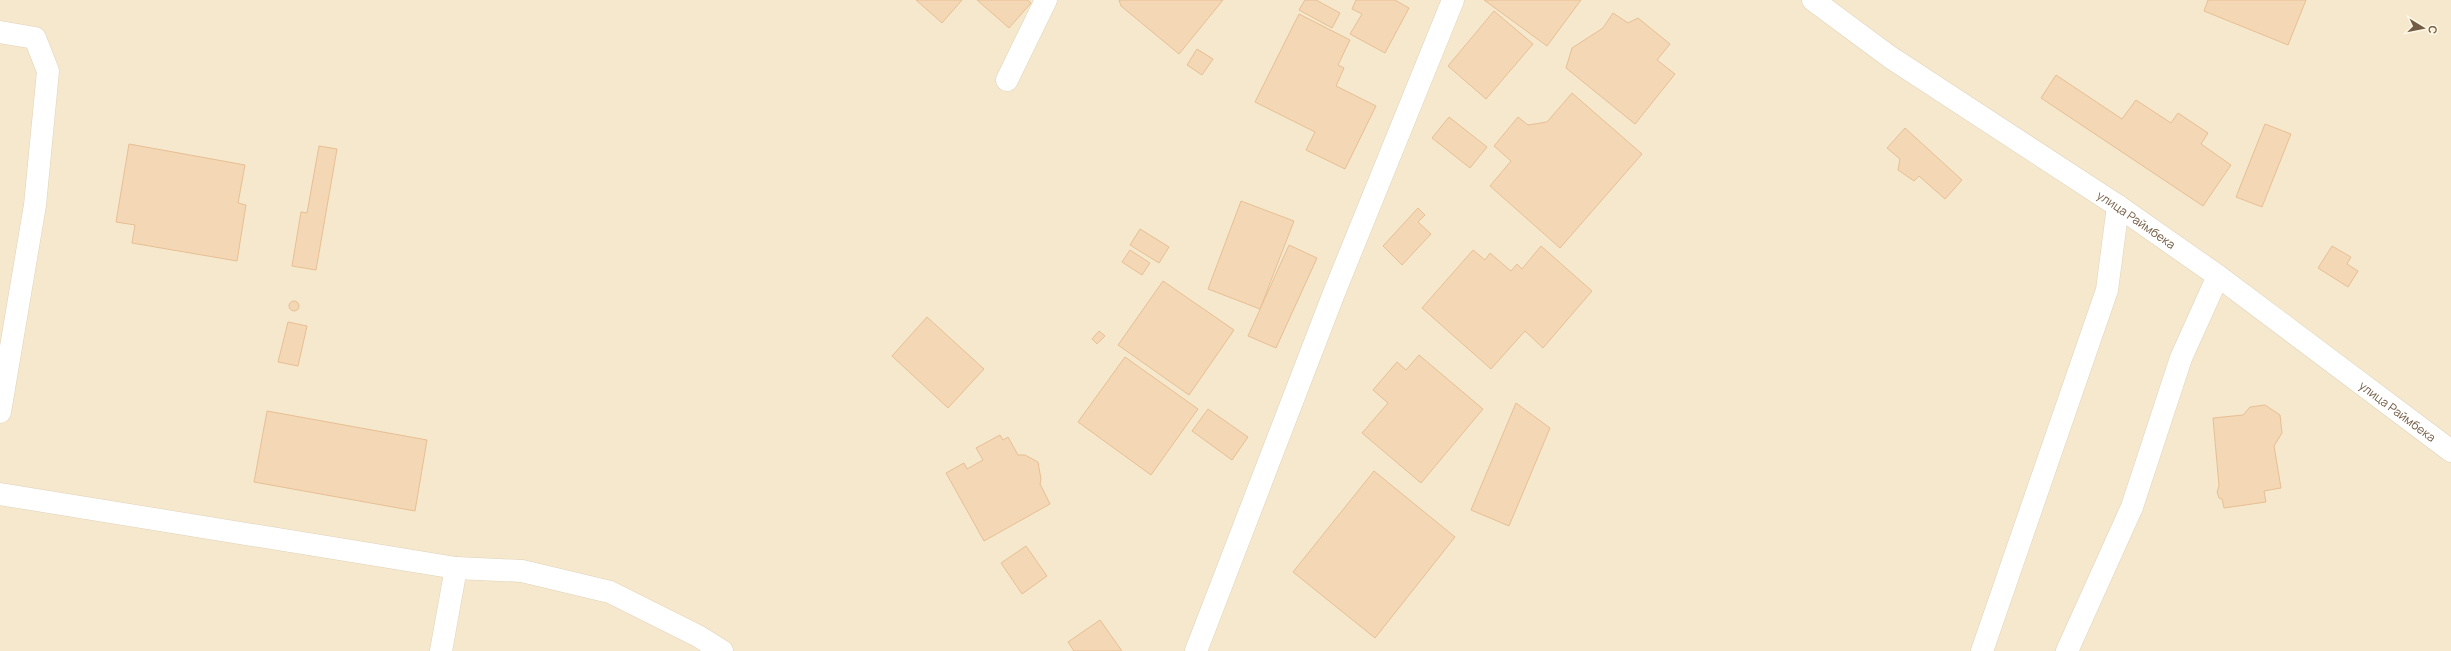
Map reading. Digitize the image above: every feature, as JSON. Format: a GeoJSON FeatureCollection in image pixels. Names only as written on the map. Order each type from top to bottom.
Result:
{"type":"FeatureCollection","features":[{"type":"Feature","properties":{"kind":"street"},"geometry":{"type":"LineString","coordinates":[[1007,80],[1046,0]]}},
{"type":"Feature","properties":{"kind":"street"},"geometry":{"type":"LineString","coordinates":[[1196,651],[1334,293],[1453,0]]}},
{"type":"Feature","properties":{"kind":"street","name":"улица Раймбека"},"geometry":{"type":"LineString","coordinates":[[1813,0],[1890,57],[2118,206],[2218,276],[2451,451]]}},
{"type":"Feature","properties":{"kind":"street"},"geometry":{"type":"LineString","coordinates":[[0,32],[35,38],[48,71],[35,205],[0,412]]}},
{"type":"Feature","properties":{"kind":"street"},"geometry":{"type":"LineString","coordinates":[[1982,651],[2107,290],[2118,206]]}},
{"type":"Feature","properties":{"kind":"street"},"geometry":{"type":"LineString","coordinates":[[2067,651],[2132,507],[2181,358],[2218,276]]}},
{"type":"Feature","properties":{"kind":"street"},"geometry":{"type":"LineString","coordinates":[[0,494],[456,568],[522,571],[610,592],[722,651]]}},
{"type":"Feature","properties":{"kind":"street"},"geometry":{"type":"LineString","coordinates":[[441,651],[456,568]]}},
{"type":"Feature","properties":{"kind":"shaded area"},"geometry":{"type":"Polygon","coordinates":[[[0,0],[2451,0],[2451,651],[0,651],[0,0]]]}},
{"type":"Feature","properties":{"kind":"building"},"geometry":{"type":"Polygon","coordinates":[[[916,0],[962,0],[942,23],[916,0]]]}},
{"type":"Feature","properties":{"kind":"building"},"geometry":{"type":"Polygon","coordinates":[[[977,0],[1028,0],[1031,3],[1009,28],[977,0]]]}},
{"type":"Feature","properties":{"kind":"building"},"geometry":{"type":"Polygon","coordinates":[[[1119,0],[1223,0],[1179,54],[1121,6],[1119,0]]]}},
{"type":"Feature","properties":{"kind":"building"},"geometry":{"type":"Polygon","coordinates":[[[1305,0],[1316,0],[1340,13],[1332,28],[1299,10],[1305,0]]]}},
{"type":"Feature","properties":{"kind":"building"},"geometry":{"type":"Polygon","coordinates":[[[1356,0],[1395,0],[1409,8],[1385,53],[1350,34],[1362,14],[1352,9],[1356,0]]]}},
{"type":"Feature","properties":{"kind":"building"},"geometry":{"type":"Polygon","coordinates":[[[1484,0],[1581,0],[1547,46],[1484,0]]]}},
{"type":"Feature","properties":{"kind":"building"},"geometry":{"type":"Polygon","coordinates":[[[2208,0],[2306,0],[2288,45],[2204,11],[2208,0]]]}},
{"type":"Feature","properties":{"kind":"building"},"geometry":{"type":"Polygon","coordinates":[[[1494,11],[1533,44],[1486,99],[1448,66],[1494,11]]]}},
{"type":"Feature","properties":{"kind":"building"},"geometry":{"type":"Polygon","coordinates":[[[1613,13],[1628,23],[1638,18],[1670,44],[1657,60],[1675,74],[1635,124],[1566,68],[1572,48],[1603,28],[1613,13]]]}},
{"type":"Feature","properties":{"kind":"building"},"geometry":{"type":"Polygon","coordinates":[[[1299,14],[1350,40],[1338,65],[1344,68],[1336,86],[1376,106],[1345,169],[1306,150],[1315,132],[1255,102],[1299,14]]]}},
{"type":"Feature","properties":{"kind":"building"},"geometry":{"type":"Polygon","coordinates":[[[1197,49],[1213,59],[1202,75],[1187,65],[1197,49]]]}},
{"type":"Feature","properties":{"kind":"building"},"geometry":{"type":"Polygon","coordinates":[[[2056,75],[2122,119],[2136,100],[2171,123],[2178,113],[2208,133],[2201,144],[2231,165],[2203,206],[2041,98],[2056,75]]]}},
{"type":"Feature","properties":{"kind":"building"},"geometry":{"type":"Polygon","coordinates":[[[1572,93],[1642,154],[1560,248],[1490,186],[1511,161],[1494,146],[1518,117],[1528,125],[1547,122],[1572,93]]]}},
{"type":"Feature","properties":{"kind":"building"},"geometry":{"type":"Polygon","coordinates":[[[1449,117],[1487,147],[1470,168],[1432,138],[1449,117]]]}},
{"type":"Feature","properties":{"kind":"building"},"geometry":{"type":"Polygon","coordinates":[[[2265,124],[2291,134],[2262,207],[2236,197],[2265,124]]]}},
{"type":"Feature","properties":{"kind":"building"},"geometry":{"type":"Polygon","coordinates":[[[1905,128],[1962,180],[1945,199],[1919,176],[1914,181],[1898,170],[1900,159],[1887,148],[1905,128]]]}},
{"type":"Feature","properties":{"kind":"building"},"geometry":{"type":"Polygon","coordinates":[[[129,144],[245,165],[238,203],[246,205],[237,261],[132,243],[135,225],[116,222],[129,144]]]}},
{"type":"Feature","properties":{"kind":"building"},"geometry":{"type":"Polygon","coordinates":[[[319,146],[337,149],[316,270],[292,266],[301,212],[307,213],[319,146]]]}},
{"type":"Feature","properties":{"kind":"building"},"geometry":{"type":"Polygon","coordinates":[[[1241,201],[1294,221],[1260,309],[1208,289],[1241,201]]]}},
{"type":"Feature","properties":{"kind":"building"},"geometry":{"type":"Polygon","coordinates":[[[1418,208],[1425,215],[1418,222],[1431,234],[1402,265],[1383,246],[1418,208]]]}},
{"type":"Feature","properties":{"kind":"building"},"geometry":{"type":"Polygon","coordinates":[[[1140,229],[1169,247],[1159,263],[1130,245],[1140,229]]]}},
{"type":"Feature","properties":{"kind":"building"},"geometry":{"type":"Polygon","coordinates":[[[1289,245],[1317,258],[1276,348],[1248,336],[1289,245]]]}},
{"type":"Feature","properties":{"kind":"building"},"geometry":{"type":"Polygon","coordinates":[[[1541,246],[1592,291],[1543,348],[1525,331],[1491,369],[1422,308],[1473,250],[1485,260],[1490,253],[1511,271],[1517,264],[1522,269],[1541,246]]]}},
{"type":"Feature","properties":{"kind":"building"},"geometry":{"type":"Polygon","coordinates":[[[2332,246],[2351,257],[2347,264],[2358,271],[2348,287],[2318,268],[2332,246]]]}},
{"type":"Feature","properties":{"kind":"building"},"geometry":{"type":"Polygon","coordinates":[[[1130,250],[1150,263],[1142,275],[1122,262],[1130,250]]]}},
{"type":"Feature","properties":{"kind":"building"},"geometry":{"type":"Polygon","coordinates":[[[1163,281],[1234,330],[1189,395],[1118,345],[1163,281]]]}},
{"type":"Feature","properties":{"kind":"building"},"geometry":{"type":"Polygon","coordinates":[[[292,301],[296,301],[298,302],[298,310],[292,311],[289,308],[289,304],[292,301]]]}},
{"type":"Feature","properties":{"kind":"building"},"geometry":{"type":"Polygon","coordinates":[[[927,317],[984,369],[948,408],[892,356],[927,317]]]}},
{"type":"Feature","properties":{"kind":"building"},"geometry":{"type":"Polygon","coordinates":[[[288,322],[307,326],[298,366],[278,362],[288,322]]]}},
{"type":"Feature","properties":{"kind":"building"},"geometry":{"type":"Polygon","coordinates":[[[1099,331],[1105,336],[1097,344],[1092,339],[1099,331]]]}},
{"type":"Feature","properties":{"kind":"building"},"geometry":{"type":"Polygon","coordinates":[[[1419,355],[1483,409],[1421,483],[1362,433],[1388,403],[1373,390],[1397,362],[1406,370],[1419,355]]]}},
{"type":"Feature","properties":{"kind":"building"},"geometry":{"type":"Polygon","coordinates":[[[1125,357],[1198,409],[1151,475],[1078,422],[1125,357]]]}},
{"type":"Feature","properties":{"kind":"building"},"geometry":{"type":"Polygon","coordinates":[[[1516,403],[1550,428],[1509,526],[1471,510],[1516,403]]]}},
{"type":"Feature","properties":{"kind":"building"},"geometry":{"type":"Polygon","coordinates":[[[2265,405],[2280,415],[2282,433],[2274,446],[2281,488],[2264,491],[2266,502],[2224,508],[2222,499],[2219,498],[2217,492],[2219,486],[2213,418],[2243,415],[2250,407],[2265,405]]]}},
{"type":"Feature","properties":{"kind":"building"},"geometry":{"type":"Polygon","coordinates":[[[1208,409],[1248,437],[1232,460],[1192,431],[1208,409]]]}},
{"type":"Feature","properties":{"kind":"building"},"geometry":{"type":"Polygon","coordinates":[[[267,411],[427,440],[415,511],[254,482],[267,411]]]}},
{"type":"Feature","properties":{"kind":"building"},"geometry":{"type":"Polygon","coordinates":[[[1000,435],[1003,440],[1008,437],[1018,455],[1025,455],[1038,462],[1041,479],[1040,484],[1050,504],[984,541],[946,473],[964,463],[967,469],[983,460],[976,448],[1000,435]]]}},
{"type":"Feature","properties":{"kind":"building"},"geometry":{"type":"Polygon","coordinates":[[[1374,471],[1455,537],[1375,638],[1293,572],[1374,471]]]}},
{"type":"Feature","properties":{"kind":"building"},"geometry":{"type":"Polygon","coordinates":[[[1026,546],[1047,576],[1022,594],[1001,563],[1026,546]]]}},
{"type":"Feature","properties":{"kind":"building"},"geometry":{"type":"Polygon","coordinates":[[[1100,620],[1122,651],[1074,651],[1068,642],[1100,620]]]}}]}
